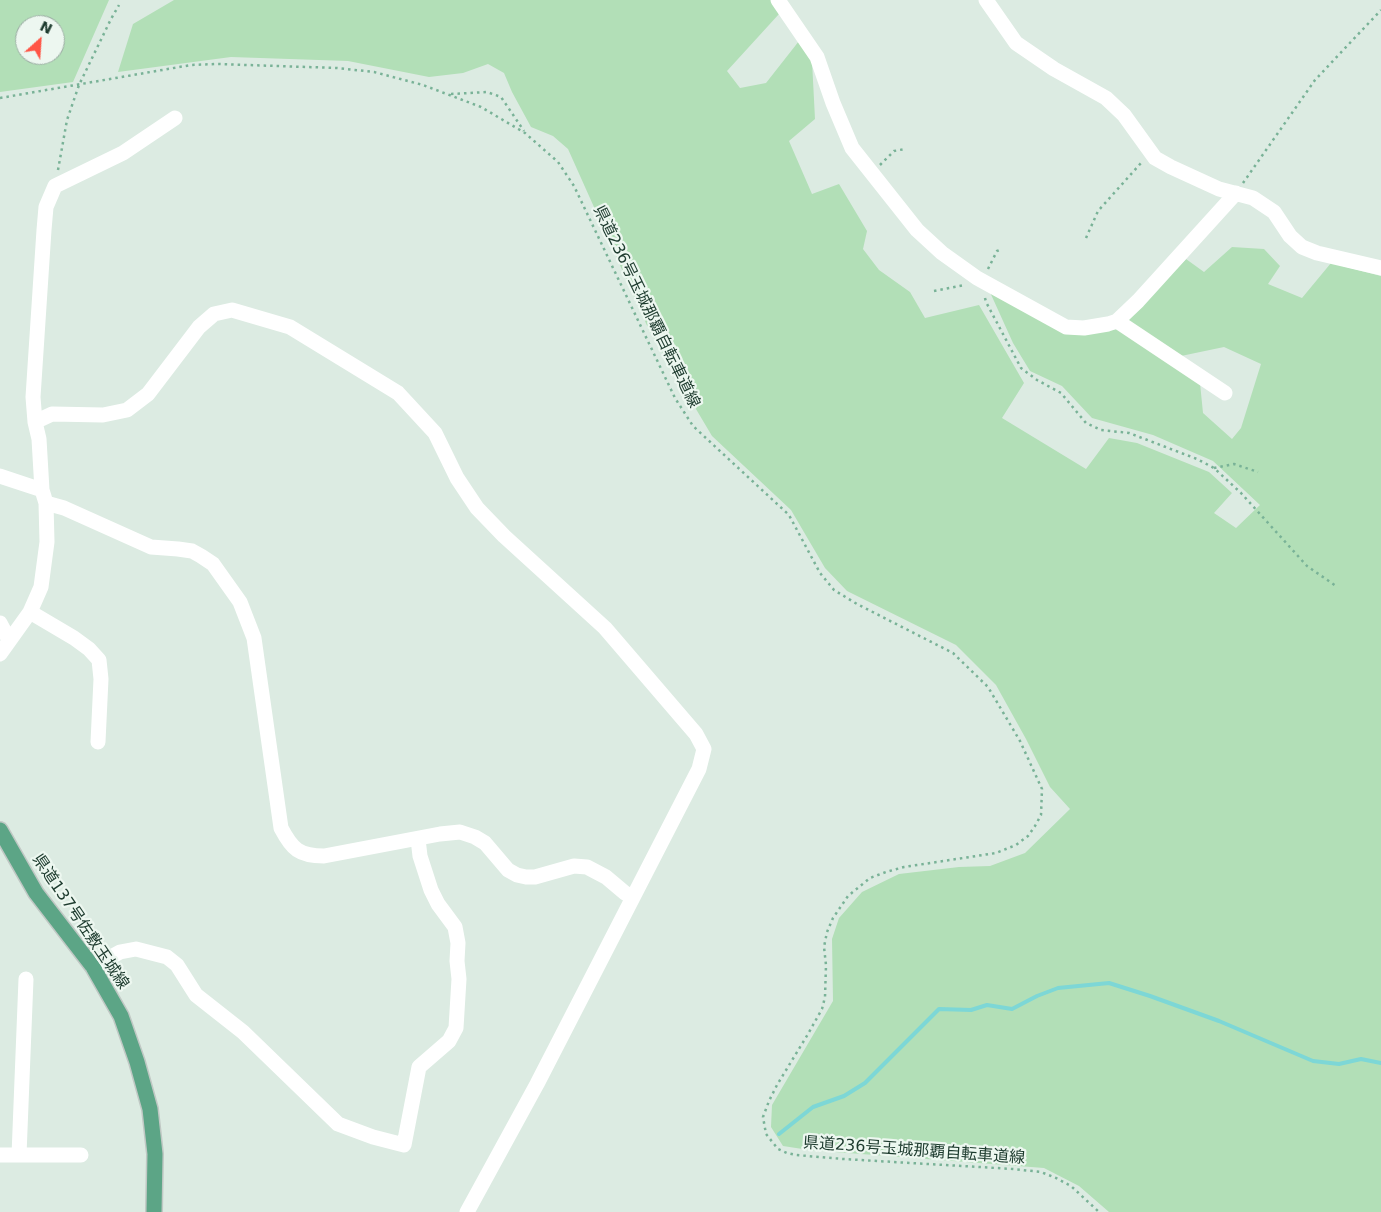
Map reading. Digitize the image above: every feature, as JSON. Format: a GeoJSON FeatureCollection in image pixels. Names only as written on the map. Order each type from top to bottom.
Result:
{"type":"FeatureCollection","features":[{"type":"Feature","properties":{"kind":"main road","name":"県道137号佐敷玉城線"},"geometry":{"type":"LineString","coordinates":[[0,830],[36,893],[94,967],[121,1016],[137,1062],[150,1109],[155,1154],[154,1212]]}},
{"type":"Feature","properties":{"kind":"street"},"geometry":{"type":"LineString","coordinates":[[778,0],[817,57],[833,103],[852,148],[917,230],[942,253],[982,281],[1066,327],[1084,328],[1117,321],[1138,301],[1236,193]]}},
{"type":"Feature","properties":{"kind":"street"},"geometry":{"type":"LineString","coordinates":[[986,0],[1016,43],[1054,69],[1106,98],[1124,115],[1155,158],[1219,190],[1253,198],[1274,212],[1290,236],[1302,246],[1317,253],[1381,268]]}},
{"type":"Feature","properties":{"kind":"street"},"geometry":{"type":"LineString","coordinates":[[0,654],[30,612],[41,586],[47,542],[39,439],[35,422],[33,397],[46,207],[55,186],[123,153],[175,118]]}},
{"type":"Feature","properties":{"kind":"street"},"geometry":{"type":"LineString","coordinates":[[35,422],[52,414],[103,415],[127,410],[148,394],[199,327],[214,314],[232,310],[290,327],[398,393],[435,434],[457,478],[477,508],[504,536],[605,628],[696,734],[704,749],[699,769],[538,1084],[467,1212]]}},
{"type":"Feature","properties":{"kind":"street"},"geometry":{"type":"LineString","coordinates":[[1117,321],[1225,393]]}},
{"type":"Feature","properties":{"kind":"street"},"geometry":{"type":"LineString","coordinates":[[0,476],[151,548],[178,548],[192,551],[213,564],[240,602],[254,638],[281,828],[288,842],[300,853],[311,856],[324,856],[450,832],[460,832],[486,843],[508,870],[517,875],[535,877],[574,866],[586,867],[606,877],[633,897]]}},
{"type":"Feature","properties":{"kind":"street"},"geometry":{"type":"LineString","coordinates":[[30,612],[74,638],[89,649],[99,660],[101,679],[98,742]]}},
{"type":"Feature","properties":{"kind":"street"},"geometry":{"type":"LineString","coordinates":[[0,623],[9,640]]}},
{"type":"Feature","properties":{"kind":"street"},"geometry":{"type":"LineString","coordinates":[[94,967],[120,952],[136,949],[167,957],[177,965],[196,995],[243,1032],[338,1124],[373,1137],[404,1145],[419,1067],[449,1041],[456,1028],[460,979],[457,961],[458,943],[456,927],[438,904],[431,890],[420,856],[418,839]]}},
{"type":"Feature","properties":{"kind":"street"},"geometry":{"type":"LineString","coordinates":[[19,1155],[26,979]]}},
{"type":"Feature","properties":{"kind":"street"},"geometry":{"type":"LineString","coordinates":[[0,1156],[81,1155]]}},
{"type":"Feature","properties":{"kind":"path"},"geometry":{"type":"LineString","coordinates":[[55,186],[66,120],[79,86],[119,5]]}},
{"type":"Feature","properties":{"kind":"path"},"geometry":{"type":"LineString","coordinates":[[1236,193],[1315,80],[1381,10]]}},
{"type":"Feature","properties":{"kind":"path","name":"県道236号玉城那覇自転車道線"},"geometry":{"type":"LineString","coordinates":[[0,98],[79,86],[191,65],[216,64],[337,68],[374,72],[423,85],[481,107],[525,134],[558,162],[574,186],[675,398],[693,426],[789,515],[820,573],[834,590],[857,604],[953,653],[988,687],[1020,741],[1042,789],[1041,816],[1028,836],[1016,845],[996,853],[904,867],[886,872],[870,878],[848,896],[833,918],[824,947],[826,985],[822,1008],[769,1101],[764,1117],[766,1134],[778,1149],[796,1155],[1041,1172],[1070,1186],[1099,1212]]}},
{"type":"Feature","properties":{"kind":"path"},"geometry":{"type":"LineString","coordinates":[[449,94],[487,92],[501,97],[525,134]]}},
{"type":"Feature","properties":{"kind":"path"},"geometry":{"type":"LineString","coordinates":[[872,172],[894,151],[905,149]]}},
{"type":"Feature","properties":{"kind":"path"},"geometry":{"type":"LineString","coordinates":[[1086,238],[1098,211],[1151,153]]}},
{"type":"Feature","properties":{"kind":"path"},"geometry":{"type":"LineString","coordinates":[[1002,249],[997,251],[982,281],[986,302],[1020,368],[1036,380],[1061,393],[1086,423],[1101,430],[1129,433],[1197,459],[1214,468],[1241,493],[1307,566],[1336,586]]}},
{"type":"Feature","properties":{"kind":"path"},"geometry":{"type":"LineString","coordinates":[[934,291],[982,281]]}},
{"type":"Feature","properties":{"kind":"path"},"geometry":{"type":"LineString","coordinates":[[1214,468],[1234,464],[1258,472]]}},
{"type":"Feature","properties":{"kind":"green space"},"geometry":{"type":"Polygon","coordinates":[[[0,0],[109,0],[73,82],[0,92],[0,0]]]}},
{"type":"Feature","properties":{"kind":"green space"},"geometry":{"type":"Polygon","coordinates":[[[174,0],[772,0],[779,14],[727,71],[740,88],[766,83],[799,41],[812,61],[815,119],[789,141],[812,194],[839,184],[867,231],[863,249],[879,270],[910,292],[925,318],[979,305],[1024,383],[1002,418],[1086,469],[1109,438],[1137,443],[1209,472],[1232,493],[1214,513],[1236,528],[1260,505],[1213,461],[1153,435],[1092,418],[1062,386],[1030,371],[1013,343],[989,290],[1082,334],[1118,329],[1200,383],[1203,413],[1232,439],[1241,428],[1261,364],[1224,347],[1181,356],[1126,320],[1186,259],[1204,272],[1232,247],[1264,249],[1280,266],[1268,284],[1302,298],[1331,263],[1381,276],[1381,1212],[1109,1212],[1079,1186],[1044,1168],[809,1150],[783,1146],[771,1127],[772,1105],[833,1001],[832,939],[839,918],[862,892],[899,874],[959,867],[990,866],[1025,853],[1070,809],[1050,787],[996,685],[956,645],[847,591],[825,568],[791,510],[712,436],[649,330],[568,149],[553,136],[531,127],[504,73],[488,64],[463,73],[429,77],[348,61],[231,57],[118,72],[133,24],[174,0]]]}},
{"type":"Feature","properties":{"kind":"waterway"},"geometry":{"type":"LineString","coordinates":[[779,1134],[813,1107],[844,1096],[865,1083],[939,1009],[971,1010],[987,1005],[1012,1009],[1058,988],[1109,983],[1219,1021],[1313,1061],[1339,1064],[1361,1059],[1381,1063]]}}]}
